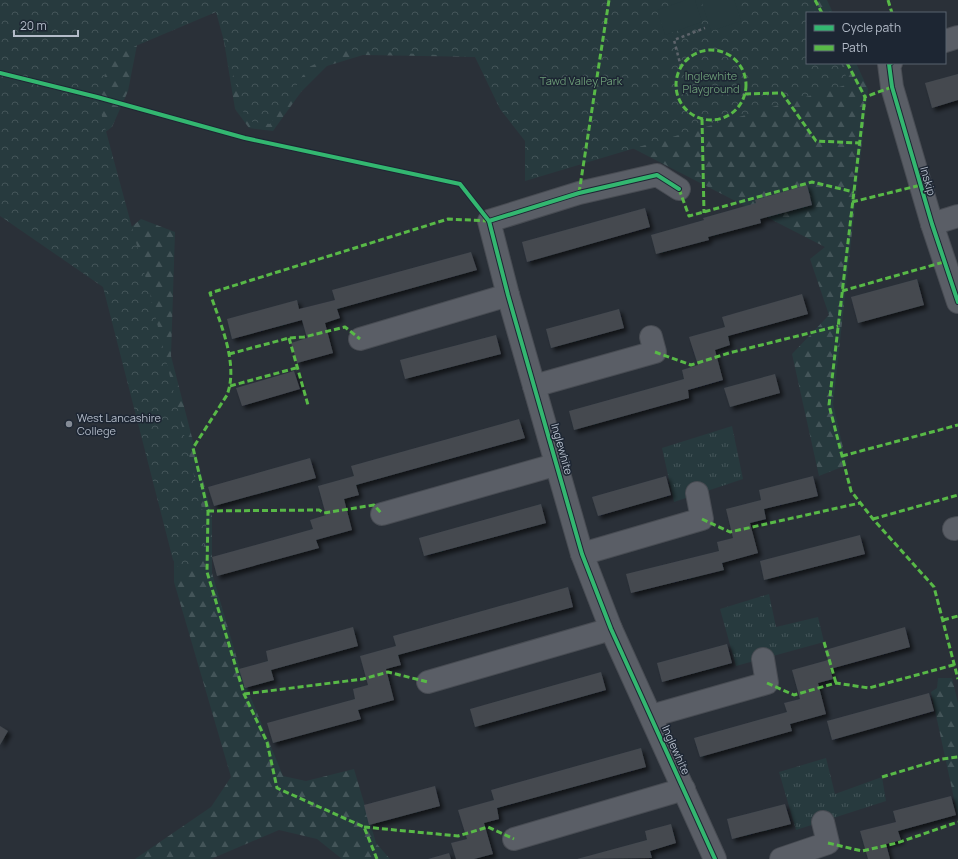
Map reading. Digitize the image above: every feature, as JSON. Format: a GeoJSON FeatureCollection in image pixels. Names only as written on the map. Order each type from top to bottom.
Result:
{"type":"FeatureCollection","features":[{"type":"Feature","properties":{"kind":"street"},"geometry":{"type":"LineString","coordinates":[[946,41],[958,37]]}},
{"type":"Feature","properties":{"kind":"street","name":"Inskip"},"geometry":{"type":"LineString","coordinates":[[889,64],[892,87],[932,224],[958,302]]}},
{"type":"Feature","properties":{"kind":"street","name":"Inglewhite"},"geometry":{"type":"LineString","coordinates":[[679,189],[657,175],[579,194],[489,221],[508,295],[558,464],[582,554],[611,629],[715,859]]}},
{"type":"Feature","properties":{"kind":"street"},"geometry":{"type":"LineString","coordinates":[[932,224],[958,216]]}},
{"type":"Feature","properties":{"kind":"street"},"geometry":{"type":"LineString","coordinates":[[360,339],[508,295]]}},
{"type":"Feature","properties":{"kind":"street"},"geometry":{"type":"LineString","coordinates":[[534,386],[655,352],[651,337]]}},
{"type":"Feature","properties":{"kind":"street","name":"Inglewhite"},"geometry":{"type":"LineString","coordinates":[[382,514],[558,464]]}},
{"type":"Feature","properties":{"kind":"street"},"geometry":{"type":"LineString","coordinates":[[582,554],[702,518],[697,494]]}},
{"type":"Feature","properties":{"kind":"street"},"geometry":{"type":"LineString","coordinates":[[428,682],[611,629]]}},
{"type":"Feature","properties":{"kind":"street","name":"Inglewhite"},"geometry":{"type":"LineString","coordinates":[[651,716],[767,683],[763,659]]}},
{"type":"Feature","properties":{"kind":"street","name":"Inglewhite"},"geometry":{"type":"LineString","coordinates":[[514,839],[684,789]]}},
{"type":"Feature","properties":{"kind":"street"},"geometry":{"type":"LineString","coordinates":[[781,859],[828,843],[823,822]]}},
{"type":"Feature","properties":{"kind":"path"},"geometry":{"type":"LineString","coordinates":[[681,68],[674,40],[705,28]]}},
{"type":"Feature","properties":{"kind":"green space","name":"Tawd Valley Park"},"geometry":{"type":"Polygon","coordinates":[[[0,0],[816,0],[821,12],[806,12],[806,64],[841,64],[849,84],[525,181],[525,141],[500,109],[475,57],[344,50],[309,67],[270,124],[246,121],[216,12],[112,56],[97,98],[149,290],[206,525],[202,564],[182,572],[173,560],[103,287],[0,216],[0,0]]]}},
{"type":"Feature","properties":{"kind":"green space","name":"Inglewhite Playground"},"geometry":{"type":"Polygon","coordinates":[[[166,0],[827,0],[833,12],[806,12],[806,64],[856,64],[868,89],[833,404],[847,465],[819,476],[792,354],[829,315],[810,259],[825,247],[570,116],[481,57],[363,55],[327,66],[301,92],[273,131],[249,128],[235,109],[219,11],[138,40],[128,91],[112,127],[69,160],[107,247],[141,219],[175,232],[171,356],[212,515],[212,573],[242,676],[283,776],[306,781],[354,769],[376,843],[390,859],[342,859],[317,839],[279,830],[211,859],[135,859],[211,807],[231,777],[174,582],[174,543],[106,288],[0,111],[166,0]]]}},
{"type":"Feature","properties":{"kind":"green space"},"geometry":{"type":"Polygon","coordinates":[[[686,0],[695,0],[702,22],[665,35],[657,10],[686,0]]]}},
{"type":"Feature","properties":{"kind":"green space"},"geometry":{"type":"Polygon","coordinates":[[[701,0],[734,0],[741,21],[711,31],[701,0]]]}},
{"type":"Feature","properties":{"kind":"green space"},"geometry":{"type":"Polygon","coordinates":[[[732,426],[743,479],[674,502],[662,448],[732,426]]]}},
{"type":"Feature","properties":{"kind":"green space"},"geometry":{"type":"Polygon","coordinates":[[[769,594],[776,627],[818,617],[824,642],[736,666],[720,609],[769,594]]]}},
{"type":"Feature","properties":{"kind":"green space"},"geometry":{"type":"Polygon","coordinates":[[[938,678],[952,678],[958,703],[958,817],[931,692],[937,688],[938,678]]]}},
{"type":"Feature","properties":{"kind":"green space"},"geometry":{"type":"Polygon","coordinates":[[[826,758],[835,794],[882,777],[886,801],[796,830],[779,772],[826,758]]]}},
{"type":"Feature","properties":{"kind":"building"},"geometry":{"type":"Polygon","coordinates":[[[958,74],[958,100],[932,108],[925,83],[958,74]]]}},
{"type":"Feature","properties":{"kind":"building"},"geometry":{"type":"Polygon","coordinates":[[[807,185],[812,205],[760,219],[761,223],[708,237],[709,240],[656,254],[651,235],[704,220],[703,218],[756,203],[755,200],[807,185]]]}},
{"type":"Feature","properties":{"kind":"building"},"geometry":{"type":"Polygon","coordinates":[[[645,208],[650,227],[527,262],[522,242],[645,208]]]}},
{"type":"Feature","properties":{"kind":"building"},"geometry":{"type":"Polygon","coordinates":[[[471,252],[477,270],[337,309],[340,318],[325,323],[333,353],[297,363],[291,343],[307,338],[302,320],[232,339],[227,319],[297,300],[299,309],[335,300],[332,290],[471,252]]]}},
{"type":"Feature","properties":{"kind":"building"},"geometry":{"type":"Polygon","coordinates":[[[917,279],[924,305],[858,323],[851,297],[917,279]]]}},
{"type":"Feature","properties":{"kind":"building"},"geometry":{"type":"Polygon","coordinates":[[[802,294],[808,314],[728,336],[730,345],[715,350],[723,380],[688,390],[689,398],[574,430],[569,411],[684,379],[682,370],[698,365],[689,337],[725,327],[722,317],[802,294]]]}},
{"type":"Feature","properties":{"kind":"building"},"geometry":{"type":"Polygon","coordinates":[[[619,309],[624,328],[551,348],[546,329],[619,309]]]}},
{"type":"Feature","properties":{"kind":"building"},"geometry":{"type":"Polygon","coordinates":[[[496,335],[501,354],[405,379],[400,360],[496,335]]]}},
{"type":"Feature","properties":{"kind":"building"},"geometry":{"type":"Polygon","coordinates":[[[294,371],[300,389],[242,406],[236,388],[294,371]]]}},
{"type":"Feature","properties":{"kind":"building"},"geometry":{"type":"Polygon","coordinates":[[[775,374],[780,393],[730,407],[724,388],[775,374]]]}},
{"type":"Feature","properties":{"kind":"building"},"geometry":{"type":"Polygon","coordinates":[[[519,419],[525,438],[356,485],[359,495],[344,499],[352,530],[316,540],[319,548],[217,576],[212,557],[313,529],[310,520],[326,515],[318,486],[354,476],[351,466],[519,419]]]}},
{"type":"Feature","properties":{"kind":"building"},"geometry":{"type":"Polygon","coordinates":[[[310,458],[316,478],[214,506],[208,487],[310,458]]]}},
{"type":"Feature","properties":{"kind":"building"},"geometry":{"type":"Polygon","coordinates":[[[666,476],[671,495],[598,516],[592,497],[666,476]]]}},
{"type":"Feature","properties":{"kind":"building"},"geometry":{"type":"Polygon","coordinates":[[[813,476],[818,496],[764,509],[766,519],[750,523],[758,553],[722,563],[724,570],[631,593],[626,574],[719,551],[717,542],[733,538],[726,509],[761,500],[759,490],[813,476]]]}},
{"type":"Feature","properties":{"kind":"building"},"geometry":{"type":"Polygon","coordinates":[[[541,504],[546,523],[424,556],[419,538],[541,504]]]}},
{"type":"Feature","properties":{"kind":"building"},"geometry":{"type":"Polygon","coordinates":[[[860,535],[865,554],[764,580],[760,561],[860,535]]]}},
{"type":"Feature","properties":{"kind":"building"},"geometry":{"type":"Polygon","coordinates":[[[568,587],[573,607],[398,655],[401,665],[386,669],[394,700],[358,710],[361,719],[273,743],[267,723],[355,699],[353,689],[368,685],[360,656],[396,646],[393,636],[568,587]]]}},
{"type":"Feature","properties":{"kind":"building"},"geometry":{"type":"Polygon","coordinates":[[[353,627],[358,646],[271,670],[274,680],[245,688],[239,669],[268,661],[266,651],[353,627]]]}},
{"type":"Feature","properties":{"kind":"building"},"geometry":{"type":"Polygon","coordinates":[[[905,627],[910,647],[830,669],[833,679],[818,683],[826,714],[790,724],[792,731],[700,757],[694,738],[787,712],[784,703],[800,699],[792,670],[828,660],[825,650],[905,627]]]}},
{"type":"Feature","properties":{"kind":"building"},"geometry":{"type":"Polygon","coordinates":[[[727,644],[732,663],[662,682],[657,663],[727,644]]]}},
{"type":"Feature","properties":{"kind":"building"},"geometry":{"type":"Polygon","coordinates":[[[601,672],[606,690],[475,727],[470,709],[601,672]]]}},
{"type":"Feature","properties":{"kind":"building"},"geometry":{"type":"Polygon","coordinates":[[[929,693],[934,711],[832,740],[827,721],[929,693]]]}},
{"type":"Feature","properties":{"kind":"building"},"geometry":{"type":"Polygon","coordinates":[[[0,726],[8,731],[0,745],[0,726]]]}},
{"type":"Feature","properties":{"kind":"building"},"geometry":{"type":"Polygon","coordinates":[[[641,748],[646,767],[497,808],[499,819],[484,823],[493,854],[474,859],[456,859],[451,843],[467,839],[458,810],[494,800],[491,790],[641,748]]]}},
{"type":"Feature","properties":{"kind":"building"},"geometry":{"type":"Polygon","coordinates":[[[435,786],[440,806],[369,825],[364,805],[435,786]]]}},
{"type":"Feature","properties":{"kind":"building"},"geometry":{"type":"Polygon","coordinates":[[[951,796],[956,815],[898,831],[901,840],[886,844],[890,859],[868,859],[860,831],[896,822],[893,811],[951,796]]]}},
{"type":"Feature","properties":{"kind":"building"},"geometry":{"type":"Polygon","coordinates":[[[785,804],[791,824],[732,839],[727,819],[785,804]]]}},
{"type":"Feature","properties":{"kind":"building"},"geometry":{"type":"Polygon","coordinates":[[[671,824],[676,843],[650,851],[652,858],[577,859],[647,840],[645,831],[671,824]]]}},
{"type":"Feature","properties":{"kind":"building"},"geometry":{"type":"Polygon","coordinates":[[[449,853],[451,859],[428,859],[449,853]]]}},
{"type":"Feature","properties":{"kind":"marked path"},"geometry":{"type":"LineString","coordinates":[[579,193],[609,0]]}},
{"type":"Feature","properties":{"kind":"marked path"},"geometry":{"type":"LineString","coordinates":[[815,0],[821,12]]}},
{"type":"Feature","properties":{"kind":"marked path"},"geometry":{"type":"LineString","coordinates":[[888,0],[892,12]]}},
{"type":"Feature","properties":{"kind":"marked path"},"geometry":{"type":"LineString","coordinates":[[711,50],[724,53],[736,60],[743,72],[746,85],[743,98],[736,110],[724,117],[711,120],[698,117],[686,110],[679,98],[676,85],[679,72],[686,60],[698,53],[711,50]]}},
{"type":"Feature","properties":{"kind":"marked path"},"geometry":{"type":"LineString","coordinates":[[848,64],[865,97]]}},
{"type":"Feature","properties":{"kind":"marked path"},"geometry":{"type":"LineString","coordinates":[[892,87],[865,97],[829,405],[851,491],[873,519],[934,587],[958,679]]}},
{"type":"Feature","properties":{"kind":"marked path"},"geometry":{"type":"LineString","coordinates":[[745,94],[782,93],[816,141],[859,143]]}},
{"type":"Feature","properties":{"kind":"marked path"},"geometry":{"type":"LineString","coordinates":[[702,119],[704,213]]}},
{"type":"Feature","properties":{"kind":"marked path"},"geometry":{"type":"LineString","coordinates":[[679,189],[689,216],[812,182],[854,192]]}},
{"type":"Feature","properties":{"kind":"marked path"},"geometry":{"type":"LineString","coordinates":[[852,202],[921,185]]}},
{"type":"Feature","properties":{"kind":"marked path"},"geometry":{"type":"LineString","coordinates":[[377,859],[364,827],[277,788],[267,742],[244,694],[207,572],[208,511],[193,448],[227,395],[231,370],[227,344],[210,293],[448,219],[489,221]]}},
{"type":"Feature","properties":{"kind":"marked path"},"geometry":{"type":"LineString","coordinates":[[842,291],[944,262]]}},
{"type":"Feature","properties":{"kind":"marked path"},"geometry":{"type":"LineString","coordinates":[[655,352],[691,365],[729,353],[838,326]]}},
{"type":"Feature","properties":{"kind":"marked path"},"geometry":{"type":"LineString","coordinates":[[229,354],[289,338],[304,337],[345,327],[360,339]]}},
{"type":"Feature","properties":{"kind":"marked path"},"geometry":{"type":"LineString","coordinates":[[289,338],[308,405]]}},
{"type":"Feature","properties":{"kind":"marked path"},"geometry":{"type":"LineString","coordinates":[[230,386],[296,368]]}},
{"type":"Feature","properties":{"kind":"marked path"},"geometry":{"type":"LineString","coordinates":[[842,456],[958,425]]}},
{"type":"Feature","properties":{"kind":"marked path"},"geometry":{"type":"LineString","coordinates":[[873,519],[958,495]]}},
{"type":"Feature","properties":{"kind":"marked path"},"geometry":{"type":"LineString","coordinates":[[702,519],[730,532],[860,503]]}},
{"type":"Feature","properties":{"kind":"marked path"},"geometry":{"type":"LineString","coordinates":[[208,511],[319,510],[324,513],[374,505],[382,514]]}},
{"type":"Feature","properties":{"kind":"marked path"},"geometry":{"type":"LineString","coordinates":[[943,620],[958,616]]}},
{"type":"Feature","properties":{"kind":"marked path"},"geometry":{"type":"LineString","coordinates":[[824,642],[836,683]]}},
{"type":"Feature","properties":{"kind":"marked path"},"geometry":{"type":"LineString","coordinates":[[767,683],[794,695],[836,683],[869,688],[957,664]]}},
{"type":"Feature","properties":{"kind":"marked path"},"geometry":{"type":"LineString","coordinates":[[244,694],[363,679],[388,672],[428,682]]}},
{"type":"Feature","properties":{"kind":"marked path"},"geometry":{"type":"LineString","coordinates":[[882,777],[942,759],[958,757]]}},
{"type":"Feature","properties":{"kind":"marked path"},"geometry":{"type":"LineString","coordinates":[[828,843],[862,851],[897,843],[958,822]]}},
{"type":"Feature","properties":{"kind":"marked path"},"geometry":{"type":"LineString","coordinates":[[364,827],[458,836],[488,827],[514,839]]}},
{"type":"Feature","properties":{"kind":"cycle path"},"geometry":{"type":"LineString","coordinates":[[889,64],[892,87],[932,224],[958,302]]}},
{"type":"Feature","properties":{"kind":"cycle path"},"geometry":{"type":"LineString","coordinates":[[0,73],[97,97],[245,138],[460,184],[489,221]]}},
{"type":"Feature","properties":{"kind":"cycle path"},"geometry":{"type":"LineString","coordinates":[[679,189],[657,175],[579,193],[489,221],[508,295],[582,554],[611,629],[715,859]]}},
{"type":"Feature","properties":{"kind":"place","name":"West Lancashire College"},"geometry":{"type":"Point","coordinates":[69,424]}}]}
